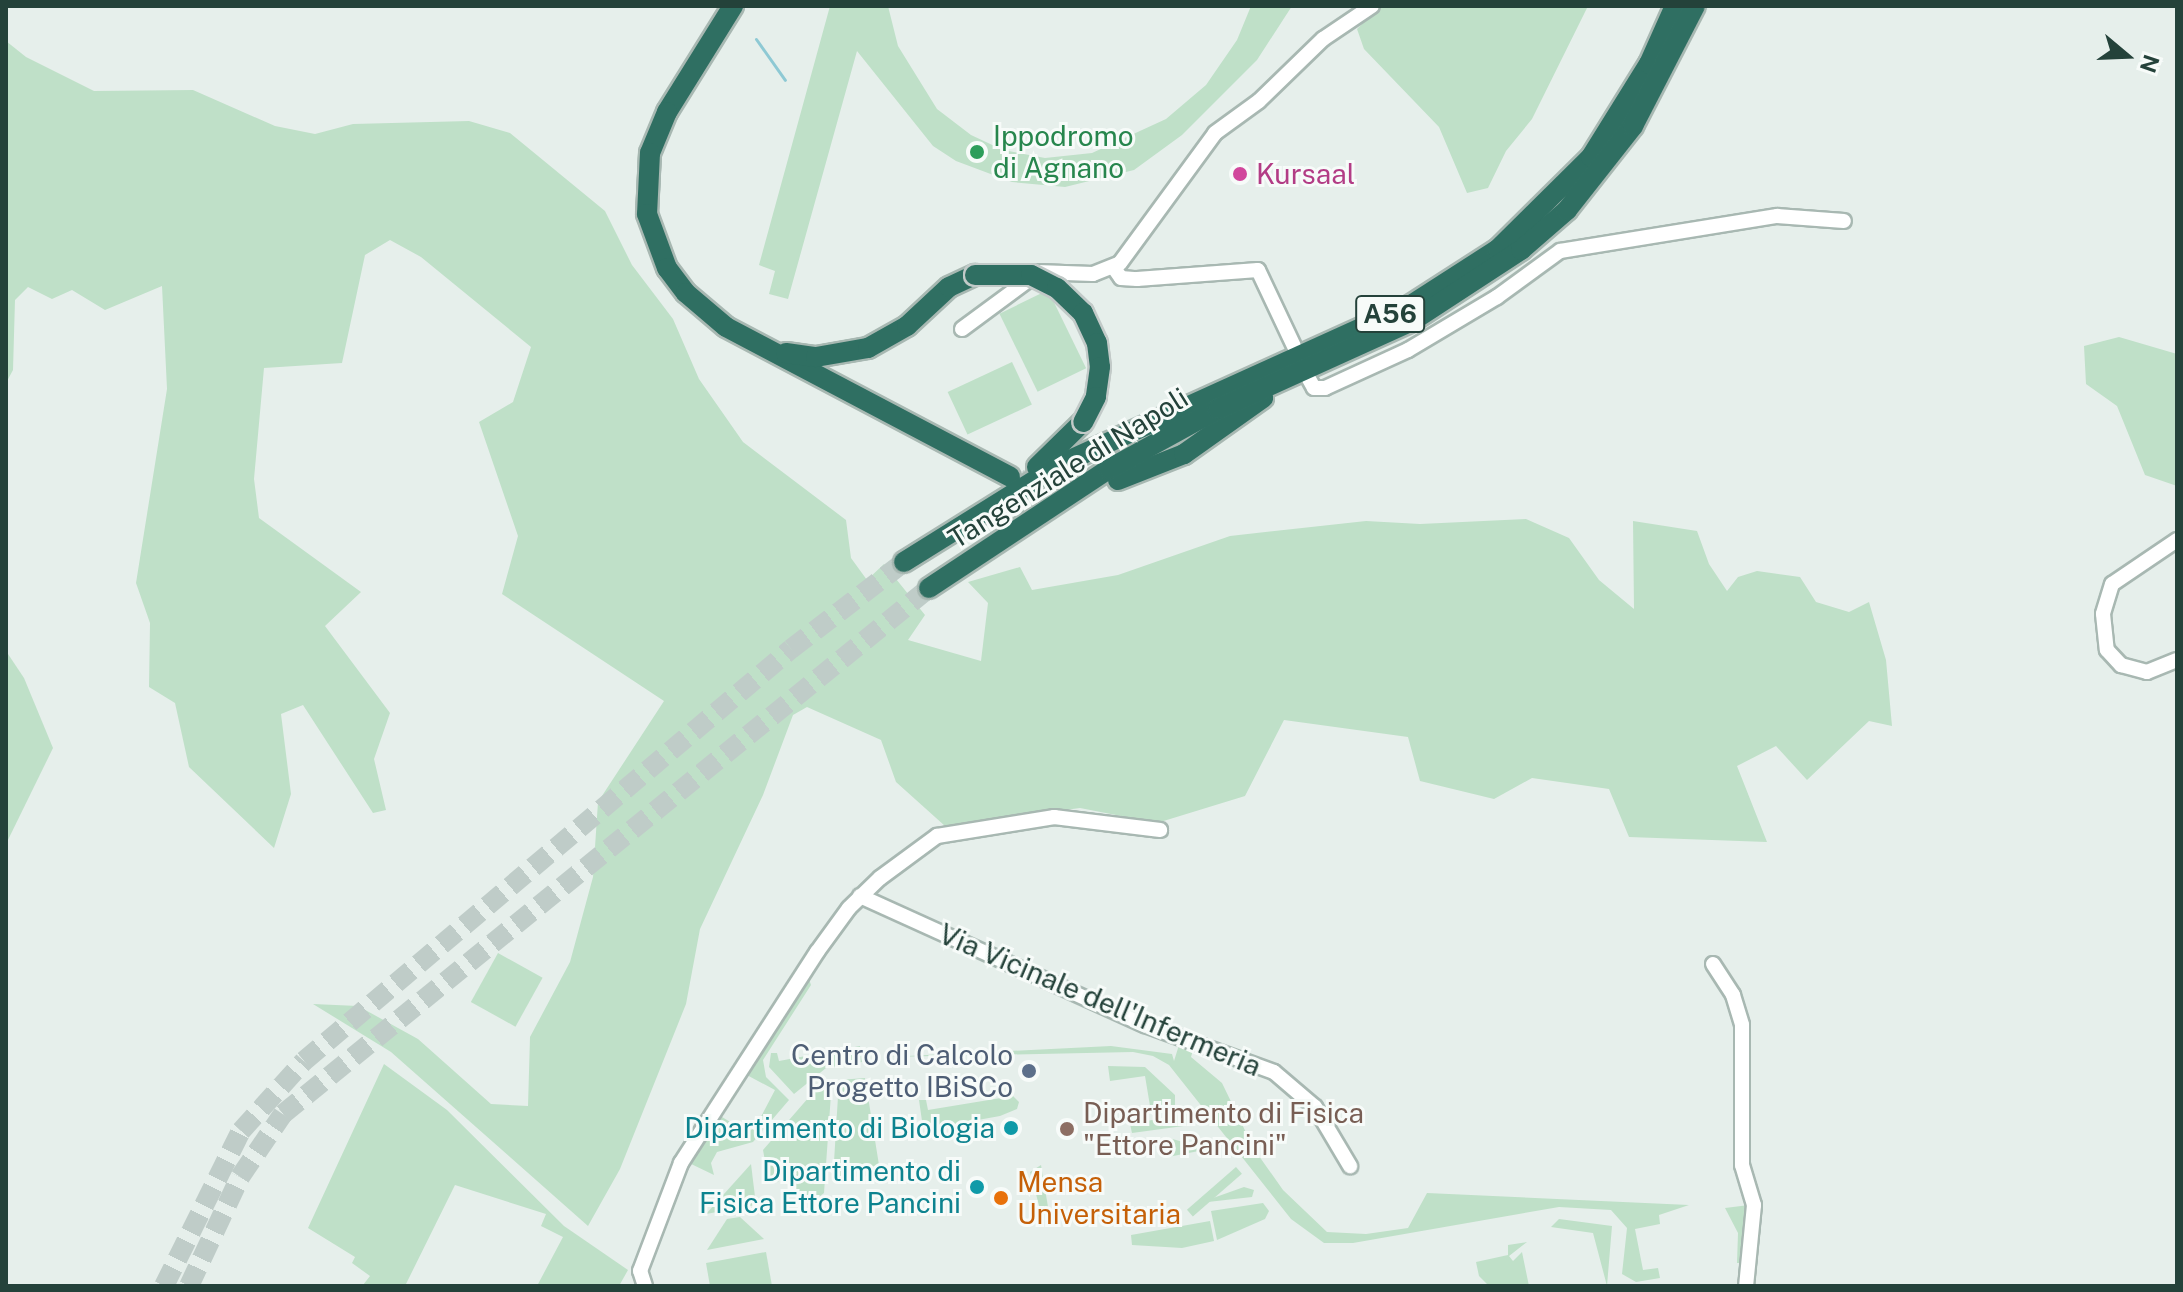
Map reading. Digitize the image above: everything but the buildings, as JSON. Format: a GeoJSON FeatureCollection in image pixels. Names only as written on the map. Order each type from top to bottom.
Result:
{"type":"FeatureCollection","features":[{"type":"Feature","properties":{"kind":"highway"},"geometry":{"type":"LineString","coordinates":[[733,6],[655,137],[645,181],[647,214],[667,268],[686,293],[717,321],[911,429],[1010,477]]}},
{"type":"Feature","properties":{"kind":"highway","name":"Tangenziale di Napoli"},"geometry":{"type":"LineString","coordinates":[[904,562],[1001,498],[1122,435],[1411,305],[1498,249],[1591,157],[1649,64],[1675,6]]}},
{"type":"Feature","properties":{"kind":"highway","name":"Tangenziale di Napoli"},"geometry":{"type":"LineString","coordinates":[[929,588],[1109,469],[1302,377],[1457,295],[1567,210],[1633,126],[1695,6]]}},
{"type":"Feature","properties":{"kind":"highway"},"geometry":{"type":"LineString","coordinates":[[778,353],[816,357],[868,348],[907,326],[949,287],[975,275],[1031,275],[1057,288],[1083,313],[1097,343],[1100,367],[1096,397],[1083,422],[1001,498]]}},
{"type":"Feature","properties":{"kind":"highway"},"geometry":{"type":"LineString","coordinates":[[1118,480],[1184,454],[1302,377]]}},
{"type":"Feature","properties":{"kind":"street"},"geometry":{"type":"LineString","coordinates":[[962,329],[1032,276],[1093,274],[1114,268],[1215,133],[1259,101],[1323,39],[1372,6]]}},
{"type":"Feature","properties":{"kind":"street"},"geometry":{"type":"LineString","coordinates":[[1302,377],[1314,388],[1325,388],[1408,350],[1497,297],[1560,251],[1777,216],[1844,221]]}},
{"type":"Feature","properties":{"kind":"street"},"geometry":{"type":"LineString","coordinates":[[1114,268],[1121,278],[1137,279],[1258,270],[1294,346]]}},
{"type":"Feature","properties":{"kind":"street"},"geometry":{"type":"LineString","coordinates":[[2177,540],[2120,576],[2107,590],[2103,606],[2107,650],[2121,665],[2147,672],[2177,660]]}},
{"type":"Feature","properties":{"kind":"street"},"geometry":{"type":"LineString","coordinates":[[645,1286],[640,1271],[681,1163],[817,952],[860,896],[937,836],[1054,817],[1160,830]]}},
{"type":"Feature","properties":{"kind":"street","name":"Via Vicinale dell'Infermeria"},"geometry":{"type":"LineString","coordinates":[[860,896],[1145,1025],[1274,1072],[1315,1107],[1350,1166]]}},
{"type":"Feature","properties":{"kind":"street"},"geometry":{"type":"LineString","coordinates":[[1713,964],[1733,995],[1742,1025],[1742,1165],[1754,1205],[1746,1286]]}},
{"type":"Feature","properties":{"kind":"green space","name":"Ippodromo di Agnano"},"geometry":{"type":"Polygon","coordinates":[[[830,6],[888,6],[898,46],[937,109],[971,135],[1003,150],[1045,158],[1092,153],[1166,119],[1206,85],[1237,40],[1251,6],[1292,6],[1257,60],[1182,135],[1134,170],[1065,187],[1012,182],[956,161],[933,146],[857,51],[788,299],[769,294],[775,271],[759,265],[830,6]]]}},
{"type":"Feature","properties":{"kind":"green space"},"geometry":{"type":"Polygon","coordinates":[[[1380,6],[1588,6],[1532,119],[1506,151],[1488,188],[1467,193],[1439,127],[1364,49],[1357,29],[1380,6]]]}},
{"type":"Feature","properties":{"kind":"green space"},"geometry":{"type":"Polygon","coordinates":[[[6,41],[26,57],[94,91],[193,90],[275,126],[315,134],[353,124],[469,121],[510,133],[605,211],[632,265],[673,319],[699,379],[743,442],[846,520],[851,558],[867,580],[884,564],[925,615],[908,640],[981,661],[988,603],[968,582],[1020,567],[1032,590],[1118,575],[1230,536],[1366,521],[1420,524],[1526,519],[1569,538],[1599,580],[1634,609],[1633,521],[1697,531],[1709,564],[1727,591],[1738,577],[1757,571],[1800,577],[1816,602],[1849,612],[1869,602],[1886,660],[1892,726],[1869,721],[1807,780],[1776,746],[1737,766],[1767,842],[1629,837],[1609,789],[1532,778],[1494,799],[1420,781],[1408,737],[1284,720],[1245,796],[1157,823],[1080,808],[945,826],[896,782],[881,740],[807,707],[793,715],[763,795],[700,929],[686,1004],[620,1169],[588,1226],[391,1052],[313,1004],[358,1006],[418,1039],[491,1104],[528,1106],[530,1037],[570,962],[593,877],[598,802],[664,701],[502,594],[518,536],[479,422],[513,402],[531,347],[421,257],[390,240],[365,255],[342,363],[264,368],[254,479],[259,518],[361,592],[325,626],[390,713],[374,759],[386,810],[373,813],[303,705],[281,714],[291,794],[274,848],[189,767],[175,703],[149,687],[150,623],[136,583],[167,389],[162,286],[105,310],[72,290],[52,299],[28,287],[15,300],[13,370],[6,383],[6,41]]]}},
{"type":"Feature","properties":{"kind":"green space"},"geometry":{"type":"Polygon","coordinates":[[[1048,290],[1086,368],[1038,392],[999,314],[1048,290]]]}},
{"type":"Feature","properties":{"kind":"green space"},"geometry":{"type":"Polygon","coordinates":[[[2119,337],[2177,354],[2177,486],[2145,475],[2117,406],[2086,384],[2084,346],[2119,337]]]}},
{"type":"Feature","properties":{"kind":"green space"},"geometry":{"type":"Polygon","coordinates":[[[1012,362],[1032,405],[968,435],[948,392],[1012,362]]]}},
{"type":"Feature","properties":{"kind":"green space"},"geometry":{"type":"Polygon","coordinates":[[[6,651],[24,678],[53,748],[6,844],[6,651]]]}},
{"type":"Feature","properties":{"kind":"green space"},"geometry":{"type":"Polygon","coordinates":[[[498,953],[543,978],[515,1027],[471,1002],[498,953]]]}},
{"type":"Feature","properties":{"kind":"green space"},"geometry":{"type":"Polygon","coordinates":[[[808,976],[811,985],[763,1060],[766,1077],[789,1100],[753,1142],[717,1152],[711,1163],[714,1175],[687,1162],[717,1114],[747,1132],[755,1128],[775,1090],[745,1074],[808,976]]]}},
{"type":"Feature","properties":{"kind":"green space"},"geometry":{"type":"Polygon","coordinates":[[[1179,1045],[1193,1050],[1191,1057],[1222,1083],[1254,1149],[1283,1190],[1327,1232],[1366,1234],[1408,1228],[1427,1193],[1689,1205],[1659,1215],[1660,1224],[1635,1229],[1643,1270],[1658,1268],[1660,1278],[1636,1282],[1622,1274],[1627,1228],[1611,1210],[1559,1207],[1353,1243],[1324,1243],[1291,1219],[1169,1065],[1153,1056],[1133,1052],[887,1057],[1111,1046],[1172,1054],[1174,1061],[1179,1045]]]}},
{"type":"Feature","properties":{"kind":"green space"},"geometry":{"type":"Polygon","coordinates":[[[860,1046],[862,1062],[826,1068],[794,1094],[769,1067],[771,1053],[777,1053],[779,1061],[860,1046]]]}},
{"type":"Feature","properties":{"kind":"green space"},"geometry":{"type":"Polygon","coordinates":[[[384,1064],[447,1110],[564,1226],[628,1270],[619,1286],[537,1286],[563,1237],[541,1226],[546,1214],[455,1185],[405,1286],[363,1285],[370,1276],[352,1263],[355,1257],[308,1228],[384,1064]]]}},
{"type":"Feature","properties":{"kind":"green space"},"geometry":{"type":"Polygon","coordinates":[[[1108,1066],[1145,1067],[1175,1095],[1175,1106],[1150,1106],[1145,1076],[1110,1081],[1108,1066]]]}},
{"type":"Feature","properties":{"kind":"green space"},"geometry":{"type":"Polygon","coordinates":[[[865,1078],[879,1165],[867,1168],[870,1176],[833,1178],[839,1080],[865,1078]]]}},
{"type":"Feature","properties":{"kind":"green space"},"geometry":{"type":"Polygon","coordinates":[[[832,1080],[824,1193],[810,1204],[787,1191],[797,1173],[787,1167],[778,1182],[769,1183],[763,1150],[816,1089],[832,1080]]]}},
{"type":"Feature","properties":{"kind":"green space"},"geometry":{"type":"Polygon","coordinates":[[[1013,1096],[1019,1102],[1017,1109],[1000,1116],[928,1129],[922,1121],[919,1100],[926,1100],[928,1110],[1013,1096]]]}},
{"type":"Feature","properties":{"kind":"green space"},"geometry":{"type":"Polygon","coordinates":[[[1191,1113],[1196,1120],[1191,1125],[1132,1133],[1130,1124],[1191,1113]]]}},
{"type":"Feature","properties":{"kind":"green space"},"geometry":{"type":"Polygon","coordinates":[[[1165,1137],[1209,1149],[1168,1157],[1165,1137]]]}},
{"type":"Feature","properties":{"kind":"green space"},"geometry":{"type":"Polygon","coordinates":[[[751,1164],[756,1205],[706,1214],[751,1164]]]}},
{"type":"Feature","properties":{"kind":"green space"},"geometry":{"type":"Polygon","coordinates":[[[1041,1165],[1048,1207],[1040,1209],[1030,1172],[1041,1165]]]}},
{"type":"Feature","properties":{"kind":"green space"},"geometry":{"type":"Polygon","coordinates":[[[1236,1167],[1242,1174],[1193,1216],[1187,1210],[1236,1167]]]}},
{"type":"Feature","properties":{"kind":"green space"},"geometry":{"type":"Polygon","coordinates":[[[1244,1187],[1254,1190],[1252,1197],[1199,1203],[1244,1187]]]}},
{"type":"Feature","properties":{"kind":"green space"},"geometry":{"type":"Polygon","coordinates":[[[1263,1203],[1269,1211],[1265,1219],[1217,1240],[1211,1211],[1263,1203]]]}},
{"type":"Feature","properties":{"kind":"green space"},"geometry":{"type":"Polygon","coordinates":[[[1749,1205],[1743,1263],[1737,1263],[1738,1233],[1725,1208],[1749,1205]]]}},
{"type":"Feature","properties":{"kind":"green space"},"geometry":{"type":"Polygon","coordinates":[[[740,1217],[764,1239],[707,1250],[727,1219],[740,1217]]]}},
{"type":"Feature","properties":{"kind":"green space"},"geometry":{"type":"Polygon","coordinates":[[[1559,1219],[1612,1226],[1607,1286],[1593,1233],[1551,1227],[1559,1219]]]}},
{"type":"Feature","properties":{"kind":"green space"},"geometry":{"type":"Polygon","coordinates":[[[1210,1221],[1214,1241],[1182,1248],[1132,1245],[1131,1235],[1210,1221]]]}},
{"type":"Feature","properties":{"kind":"green space"},"geometry":{"type":"Polygon","coordinates":[[[1527,1242],[1509,1256],[1513,1261],[1522,1252],[1529,1286],[1489,1286],[1479,1276],[1476,1262],[1508,1255],[1508,1245],[1527,1242]]]}},
{"type":"Feature","properties":{"kind":"green space"},"geometry":{"type":"Polygon","coordinates":[[[766,1252],[772,1286],[710,1286],[706,1263],[766,1252]]]}},
{"type":"Feature","properties":{"kind":"waterway"},"geometry":{"type":"LineString","coordinates":[[756,39],[785,80]]}},
{"type":"Feature","properties":{"kind":"tunnel"},"geometry":{"type":"LineString","coordinates":[[1021,480],[1055,486],[1093,483]]}},
{"type":"Feature","properties":{"kind":"tunnel"},"geometry":{"type":"LineString","coordinates":[[164,1286],[241,1131],[304,1061],[791,649],[904,562]]}},
{"type":"Feature","properties":{"kind":"tunnel"},"geometry":{"type":"LineString","coordinates":[[189,1286],[240,1177],[283,1114],[929,588]]}},
{"type":"Feature","properties":{"kind":"place","name":"Ippodromo di Agnano"},"geometry":{"type":"Point","coordinates":[977,152]}},
{"type":"Feature","properties":{"kind":"place","name":"Kursaal"},"geometry":{"type":"Point","coordinates":[1240,174]}},
{"type":"Feature","properties":{"kind":"place","name":"Centro di Calcolo Progetto IBiSCo"},"geometry":{"type":"Point","coordinates":[1029,1071]}},
{"type":"Feature","properties":{"kind":"place","name":"Dipartimento di Biologia"},"geometry":{"type":"Point","coordinates":[1011,1128]}},
{"type":"Feature","properties":{"kind":"place","name":"Dipartimento di Fisica \"Ettore Pancini\""},"geometry":{"type":"Point","coordinates":[1067,1129]}},
{"type":"Feature","properties":{"kind":"place","name":"Dipartimento di Fisica Ettore Pancini"},"geometry":{"type":"Point","coordinates":[977,1187]}},
{"type":"Feature","properties":{"kind":"place","name":"Mensa Universitaria"},"geometry":{"type":"Point","coordinates":[1001,1198]}}]}
